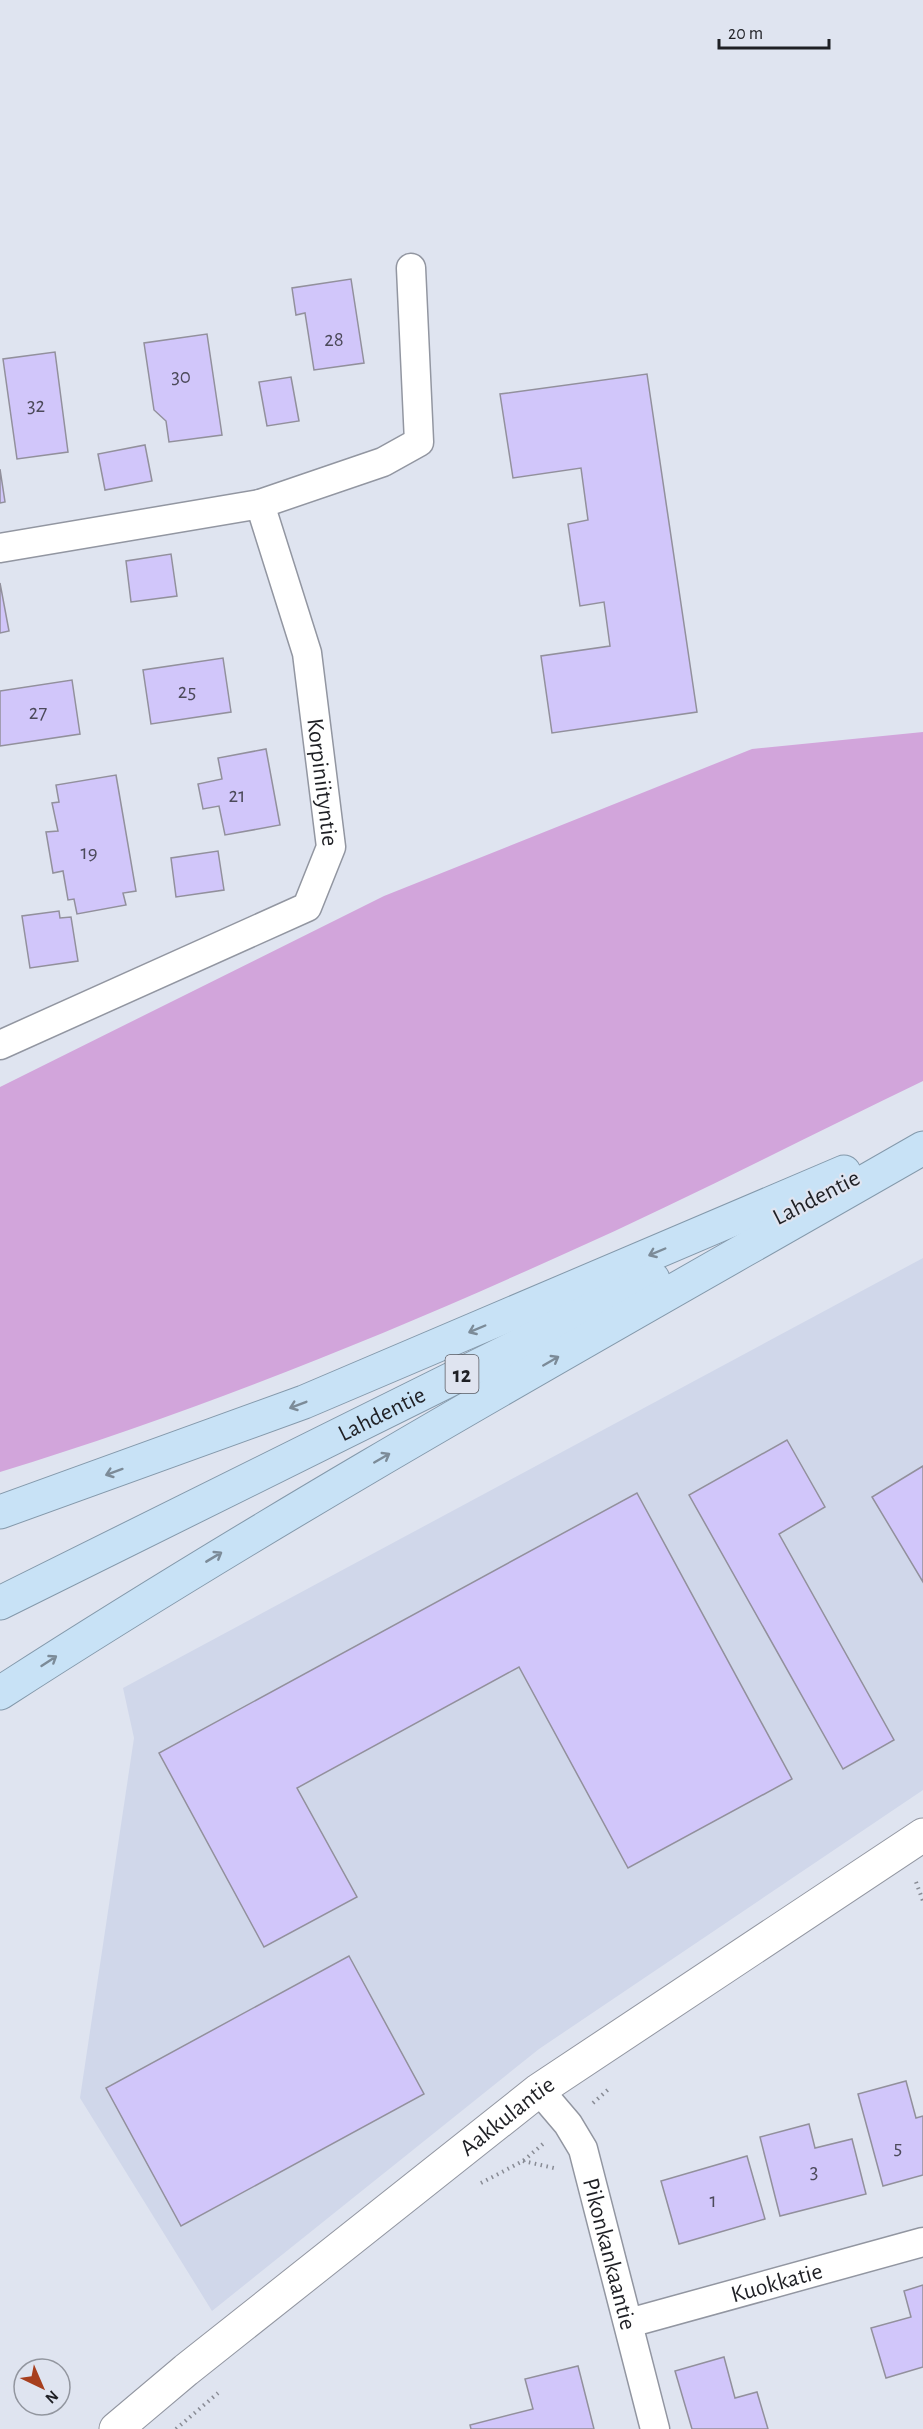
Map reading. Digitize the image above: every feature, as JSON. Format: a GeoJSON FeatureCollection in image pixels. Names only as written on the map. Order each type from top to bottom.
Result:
{"type":"FeatureCollection","features":[{"type":"Feature","properties":{"kind":"highway"},"geometry":{"type":"LineString","coordinates":[[0,1512],[304,1402],[923,1139]]}},
{"type":"Feature","properties":{"kind":"highway"},"geometry":{"type":"LineString","coordinates":[[0,1693],[146,1598],[352,1475],[923,1146]]}},
{"type":"Feature","properties":{"kind":"highway","name":"Lahdentie"},"geometry":{"type":"LineString","coordinates":[[0,1603],[923,1146]]}},
{"type":"Feature","properties":{"kind":"street"},"geometry":{"type":"LineString","coordinates":[[0,548],[260,504],[383,462],[419,442],[411,268]]}},
{"type":"Feature","properties":{"kind":"street","name":"Korpiniityntie"},"geometry":{"type":"LineString","coordinates":[[0,1045],[307,907],[331,847],[307,652],[260,504]]}},
{"type":"Feature","properties":{"kind":"street","name":"Aakkulantie"},"geometry":{"type":"LineString","coordinates":[[116,2429],[186,2370],[539,2090],[923,1835]]}},
{"type":"Feature","properties":{"kind":"street","name":"Pikonkankaantie"},"geometry":{"type":"LineString","coordinates":[[539,2090],[568,2124],[584,2149],[655,2429]]}},
{"type":"Feature","properties":{"kind":"street","name":"Kuokkatie"},"geometry":{"type":"LineString","coordinates":[[628,2323],[923,2242]]}},
{"type":"Feature","properties":{"kind":"shaded area"},"geometry":{"type":"Polygon","coordinates":[[[923,732],[923,1081],[654,1212],[426,1315],[215,1399],[0,1472],[0,1087],[384,896],[752,749],[923,732]]]}},
{"type":"Feature","properties":{"kind":"shaded area"},"geometry":{"type":"Polygon","coordinates":[[[923,1258],[923,1790],[539,2049],[212,2311],[80,2098],[134,1738],[123,1688],[923,1258]]]}},
{"type":"Feature","properties":{"kind":"building"},"geometry":{"type":"Polygon","coordinates":[[[351,279],[364,363],[314,370],[305,313],[296,315],[292,288],[351,279]]]}},
{"type":"Feature","properties":{"kind":"building"},"geometry":{"type":"Polygon","coordinates":[[[207,334],[222,435],[169,442],[166,421],[154,410],[144,343],[207,334]]]}},
{"type":"Feature","properties":{"kind":"building"},"geometry":{"type":"Polygon","coordinates":[[[55,352],[68,452],[17,459],[3,359],[55,352]]]}},
{"type":"Feature","properties":{"kind":"building"},"geometry":{"type":"Polygon","coordinates":[[[647,374],[697,712],[552,733],[541,656],[610,646],[604,602],[580,606],[568,524],[588,520],[581,468],[513,478],[500,394],[647,374]]]}},
{"type":"Feature","properties":{"kind":"building"},"geometry":{"type":"Polygon","coordinates":[[[291,377],[299,421],[267,426],[259,382],[291,377]]]}},
{"type":"Feature","properties":{"kind":"building"},"geometry":{"type":"Polygon","coordinates":[[[145,445],[152,481],[105,490],[98,454],[145,445]]]}},
{"type":"Feature","properties":{"kind":"building"},"geometry":{"type":"Polygon","coordinates":[[[0,469],[5,502],[0,503],[0,469]]]}},
{"type":"Feature","properties":{"kind":"building"},"geometry":{"type":"Polygon","coordinates":[[[171,554],[177,596],[131,602],[126,561],[171,554]]]}},
{"type":"Feature","properties":{"kind":"building"},"geometry":{"type":"Polygon","coordinates":[[[0,583],[9,631],[0,633],[0,583]]]}},
{"type":"Feature","properties":{"kind":"building"},"geometry":{"type":"Polygon","coordinates":[[[223,658],[231,712],[151,724],[143,670],[223,658]]]}},
{"type":"Feature","properties":{"kind":"building"},"geometry":{"type":"Polygon","coordinates":[[[72,680],[80,734],[0,746],[0,691],[72,680]]]}},
{"type":"Feature","properties":{"kind":"building"},"geometry":{"type":"Polygon","coordinates":[[[266,749],[280,825],[225,835],[219,806],[203,809],[198,784],[222,779],[218,758],[266,749]]]}},
{"type":"Feature","properties":{"kind":"building"},"geometry":{"type":"Polygon","coordinates":[[[116,775],[136,891],[123,893],[126,905],[77,914],[74,899],[68,900],[63,871],[53,873],[46,832],[58,831],[52,803],[59,802],[56,785],[116,775]]]}},
{"type":"Feature","properties":{"kind":"building"},"geometry":{"type":"Polygon","coordinates":[[[218,851],[224,890],[176,897],[171,858],[218,851]]]}},
{"type":"Feature","properties":{"kind":"building"},"geometry":{"type":"Polygon","coordinates":[[[59,911],[60,918],[71,917],[78,961],[30,968],[22,916],[59,911]]]}},
{"type":"Feature","properties":{"kind":"building"},"geometry":{"type":"Polygon","coordinates":[[[787,1440],[825,1507],[779,1534],[894,1740],[843,1769],[689,1495],[787,1440]]]}},
{"type":"Feature","properties":{"kind":"building"},"geometry":{"type":"Polygon","coordinates":[[[923,1466],[923,1582],[872,1497],[923,1466]]]}},
{"type":"Feature","properties":{"kind":"building"},"geometry":{"type":"Polygon","coordinates":[[[637,1493],[792,1779],[628,1868],[519,1667],[297,1788],[357,1897],[264,1947],[159,1753],[637,1493]]]}},
{"type":"Feature","properties":{"kind":"building"},"geometry":{"type":"Polygon","coordinates":[[[349,1956],[424,2094],[181,2226],[106,2088],[349,1956]]]}},
{"type":"Feature","properties":{"kind":"building"},"geometry":{"type":"Polygon","coordinates":[[[906,2081],[916,2118],[923,2116],[923,2175],[883,2186],[858,2094],[906,2081]]]}},
{"type":"Feature","properties":{"kind":"building"},"geometry":{"type":"Polygon","coordinates":[[[809,2124],[815,2148],[852,2139],[866,2194],[780,2216],[760,2137],[809,2124]]]}},
{"type":"Feature","properties":{"kind":"building"},"geometry":{"type":"Polygon","coordinates":[[[747,2156],[765,2219],[679,2244],[661,2181],[747,2156]]]}},
{"type":"Feature","properties":{"kind":"building"},"geometry":{"type":"Polygon","coordinates":[[[923,2285],[923,2367],[886,2378],[871,2328],[911,2317],[904,2291],[923,2285]]]}},
{"type":"Feature","properties":{"kind":"building"},"geometry":{"type":"Polygon","coordinates":[[[724,2357],[735,2398],[757,2392],[768,2429],[692,2429],[675,2371],[724,2357]]]}},
{"type":"Feature","properties":{"kind":"building"},"geometry":{"type":"Polygon","coordinates":[[[578,2366],[594,2429],[471,2429],[470,2425],[533,2409],[525,2379],[578,2366]]]}}]}
